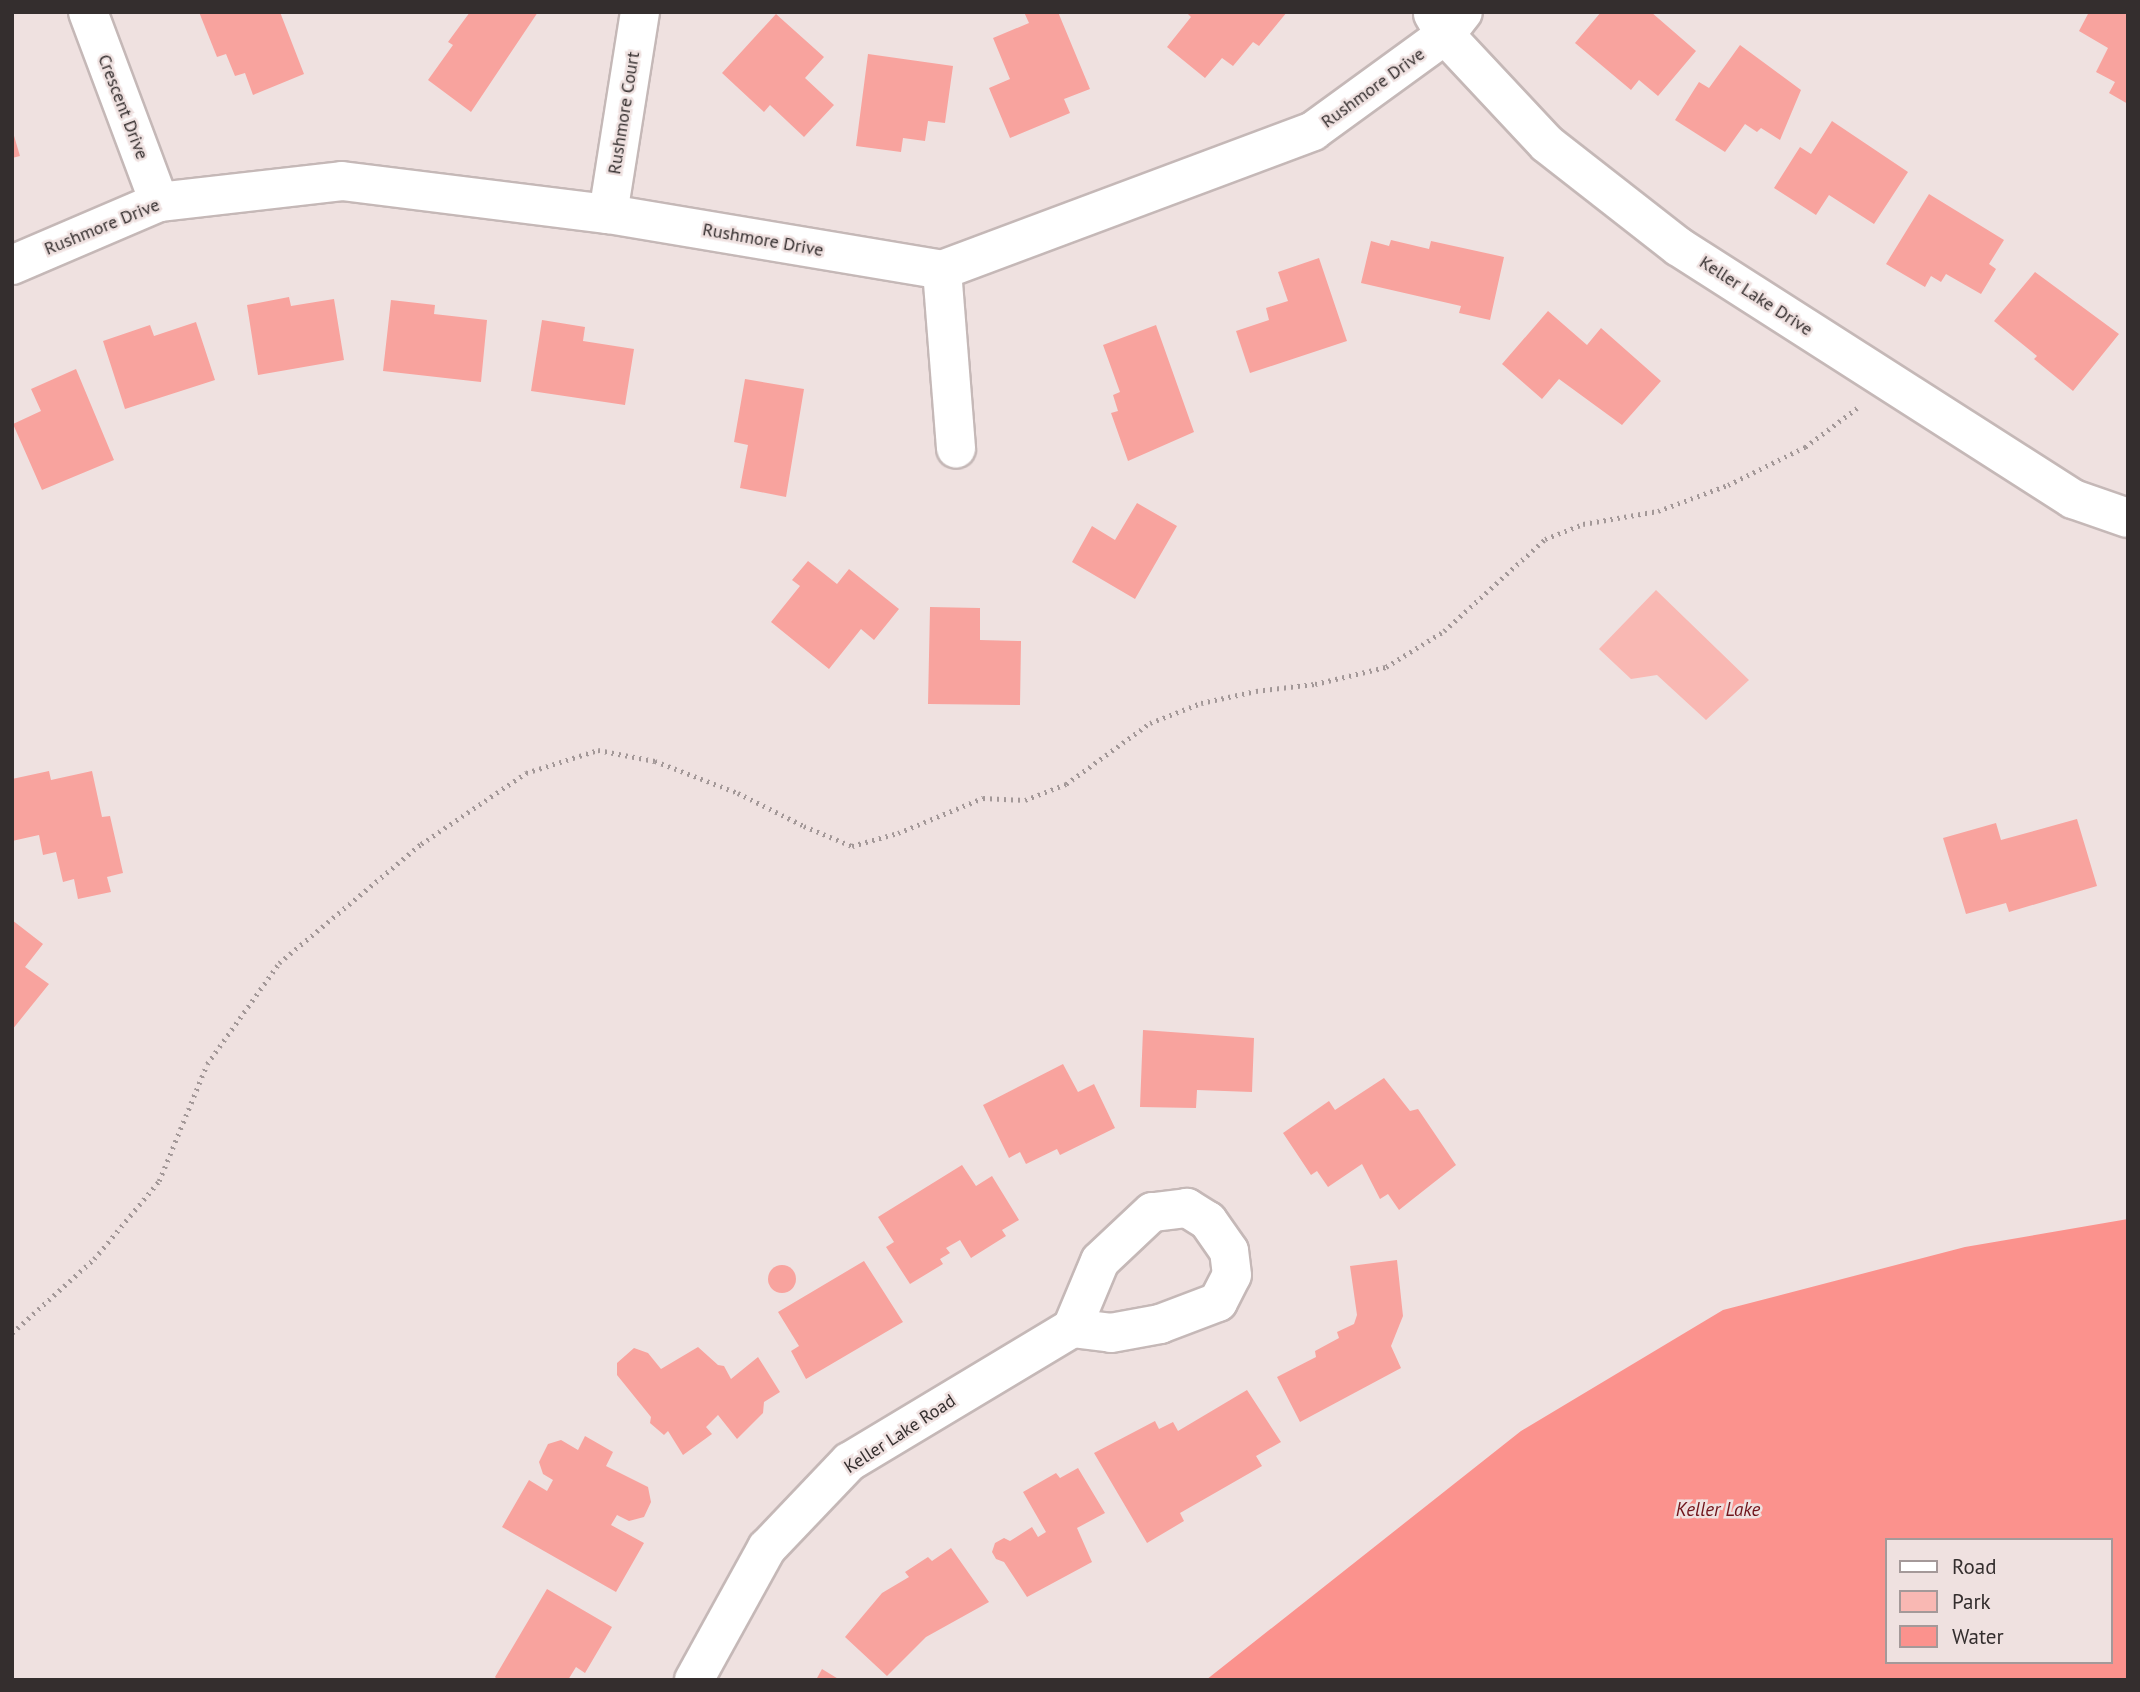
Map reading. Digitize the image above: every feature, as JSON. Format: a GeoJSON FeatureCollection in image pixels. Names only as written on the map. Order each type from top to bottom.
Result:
{"type":"FeatureCollection","features":[{"type":"Feature","properties":{"kind":"street","name":"Crescent Drive"},"geometry":{"type":"LineString","coordinates":[[88,12],[159,202]]}},
{"type":"Feature","properties":{"kind":"street","name":"Rushmore Court"},"geometry":{"type":"LineString","coordinates":[[608,214],[640,12]]}},
{"type":"Feature","properties":{"kind":"street","name":"Rushmore Drive"},"geometry":{"type":"LineString","coordinates":[[12,265],[159,202],[342,181],[608,214],[942,270],[1313,131],[1447,20]]}},
{"type":"Feature","properties":{"kind":"street","name":"Keller Lake Drive"},"geometry":{"type":"LineString","coordinates":[[1447,20],[1547,144],[1679,247],[2073,499],[2128,518]]}},
{"type":"Feature","properties":{"kind":"street"},"geometry":{"type":"LineString","coordinates":[[942,270],[956,447]]}},
{"type":"Feature","properties":{"kind":"street","name":"Keller Lake Road"},"geometry":{"type":"LineString","coordinates":[[694,1680],[767,1548],[849,1462],[1072,1328]]}},
{"type":"Feature","properties":{"kind":"path"},"geometry":{"type":"LineString","coordinates":[[12,1333],[94,1259],[159,1181],[207,1064],[279,963],[421,844],[526,773],[598,750],[655,761],[738,793],[852,846],[898,833],[983,798],[1025,800],[1066,784],[1150,723],[1201,703],[1256,691],[1314,684],[1386,667],[1444,631],[1545,539],[1583,524],[1658,512],[1728,485],[1805,447],[1891,383]]}},
{"type":"Feature","properties":{"kind":"green space"},"geometry":{"type":"Polygon","coordinates":[[[1656,590],[1749,680],[1706,720],[1657,675],[1631,679],[1599,649],[1656,590]]]}},
{"type":"Feature","properties":{"kind":"water","name":"Keller Lake"},"geometry":{"type":"Polygon","coordinates":[[[2128,1219],[2128,1680],[1206,1680],[1521,1431],[1723,1310],[1965,1247],[2128,1219]]]}},
{"type":"Feature","properties":{"kind":"building"},"geometry":{"type":"Polygon","coordinates":[[[199,12],[280,12],[304,74],[253,95],[245,73],[235,76],[226,54],[217,57],[199,12]]]}},
{"type":"Feature","properties":{"kind":"building"},"geometry":{"type":"Polygon","coordinates":[[[470,12],[538,12],[471,112],[428,80],[453,45],[448,42],[470,12]]]}},
{"type":"Feature","properties":{"kind":"building"},"geometry":{"type":"Polygon","coordinates":[[[1024,12],[1058,12],[1090,89],[1064,99],[1070,113],[1010,138],[989,88],[1010,79],[993,38],[1029,23],[1024,12]]]}},
{"type":"Feature","properties":{"kind":"building"},"geometry":{"type":"Polygon","coordinates":[[[1186,12],[1287,12],[1259,46],[1253,42],[1233,66],[1222,58],[1205,78],[1167,47],[1191,17],[1186,12]]]}},
{"type":"Feature","properties":{"kind":"building"},"geometry":{"type":"Polygon","coordinates":[[[1601,12],[1651,12],[1696,51],[1658,96],[1639,80],[1631,90],[1575,43],[1601,12]]]}},
{"type":"Feature","properties":{"kind":"building"},"geometry":{"type":"Polygon","coordinates":[[[2089,12],[2128,12],[2128,104],[2109,93],[2115,82],[2096,72],[2108,48],[2079,31],[2089,12]]]}},
{"type":"Feature","properties":{"kind":"building"},"geometry":{"type":"Polygon","coordinates":[[[776,14],[824,57],[805,78],[834,105],[804,137],[770,105],[764,112],[722,73],[776,14]]]}},
{"type":"Feature","properties":{"kind":"building"},"geometry":{"type":"Polygon","coordinates":[[[1740,45],[1801,90],[1780,140],[1761,128],[1757,132],[1745,124],[1725,152],[1675,120],[1699,82],[1709,88],[1740,45]]]}},
{"type":"Feature","properties":{"kind":"building"},"geometry":{"type":"Polygon","coordinates":[[[868,54],[953,66],[945,123],[928,121],[925,141],[903,138],[901,152],[856,146],[868,54]]]}},
{"type":"Feature","properties":{"kind":"building"},"geometry":{"type":"Polygon","coordinates":[[[1832,121],[1908,172],[1874,224],[1829,195],[1816,215],[1774,188],[1800,147],[1811,154],[1832,121]]]}},
{"type":"Feature","properties":{"kind":"building"},"geometry":{"type":"Polygon","coordinates":[[[12,129],[20,156],[12,158],[12,129]]]}},
{"type":"Feature","properties":{"kind":"building"},"geometry":{"type":"Polygon","coordinates":[[[1929,194],[2004,240],[1989,264],[1996,269],[1981,294],[1946,274],[1941,282],[1931,276],[1925,287],[1886,264],[1929,194]]]}},
{"type":"Feature","properties":{"kind":"building"},"geometry":{"type":"Polygon","coordinates":[[[1391,240],[1429,249],[1431,241],[1504,257],[1490,320],[1459,313],[1461,306],[1361,283],[1371,241],[1389,246],[1391,240]]]}},
{"type":"Feature","properties":{"kind":"building"},"geometry":{"type":"Polygon","coordinates":[[[1319,258],[1347,341],[1250,373],[1236,331],[1269,320],[1266,308],[1288,301],[1278,272],[1319,258]]]}},
{"type":"Feature","properties":{"kind":"building"},"geometry":{"type":"Polygon","coordinates":[[[2035,272],[2119,334],[2073,391],[2034,359],[2037,356],[1994,321],[2035,272]]]}},
{"type":"Feature","properties":{"kind":"building"},"geometry":{"type":"Polygon","coordinates":[[[289,297],[291,306],[334,299],[344,360],[258,375],[247,305],[289,297]]]}},
{"type":"Feature","properties":{"kind":"building"},"geometry":{"type":"Polygon","coordinates":[[[391,300],[435,305],[434,314],[487,320],[481,382],[383,371],[391,300]]]}},
{"type":"Feature","properties":{"kind":"building"},"geometry":{"type":"Polygon","coordinates":[[[1548,311],[1587,345],[1601,328],[1661,381],[1622,425],[1559,379],[1542,399],[1502,364],[1548,311]]]}},
{"type":"Feature","properties":{"kind":"building"},"geometry":{"type":"Polygon","coordinates":[[[542,320],[585,327],[583,341],[634,349],[625,405],[531,391],[542,320]]]}},
{"type":"Feature","properties":{"kind":"building"},"geometry":{"type":"Polygon","coordinates":[[[196,322],[215,380],[125,409],[103,341],[150,325],[154,336],[196,322]]]}},
{"type":"Feature","properties":{"kind":"building"},"geometry":{"type":"Polygon","coordinates":[[[1156,325],[1194,432],[1128,461],[1111,413],[1118,411],[1113,395],[1120,392],[1103,345],[1156,325]]]}},
{"type":"Feature","properties":{"kind":"building"},"geometry":{"type":"Polygon","coordinates":[[[76,369],[114,460],[42,490],[13,424],[41,411],[31,389],[76,369]]]}},
{"type":"Feature","properties":{"kind":"building"},"geometry":{"type":"Polygon","coordinates":[[[745,379],[804,389],[786,497],[740,488],[748,445],[734,442],[745,379]]]}},
{"type":"Feature","properties":{"kind":"building"},"geometry":{"type":"Polygon","coordinates":[[[1137,503],[1177,526],[1135,599],[1072,562],[1092,526],[1115,540],[1137,503]]]}},
{"type":"Feature","properties":{"kind":"building"},"geometry":{"type":"Polygon","coordinates":[[[808,561],[837,584],[849,569],[899,609],[874,640],[861,629],[829,669],[771,622],[800,586],[792,580],[808,561]]]}},
{"type":"Feature","properties":{"kind":"building"},"geometry":{"type":"Polygon","coordinates":[[[930,607],[980,608],[980,640],[1021,641],[1020,705],[928,704],[930,607]]]}},
{"type":"Feature","properties":{"kind":"building"},"geometry":{"type":"Polygon","coordinates":[[[49,771],[51,780],[92,771],[102,817],[110,816],[123,873],[107,877],[111,892],[78,899],[74,879],[63,882],[56,852],[43,855],[39,835],[12,841],[12,779],[49,771]]]}},
{"type":"Feature","properties":{"kind":"building"},"geometry":{"type":"Polygon","coordinates":[[[2077,819],[2097,886],[2009,912],[2006,903],[1966,914],[1943,838],[1996,823],[2001,840],[2077,819]]]}},
{"type":"Feature","properties":{"kind":"building"},"geometry":{"type":"Polygon","coordinates":[[[12,920],[43,944],[25,967],[49,984],[12,1030],[12,920]]]}},
{"type":"Feature","properties":{"kind":"building"},"geometry":{"type":"Polygon","coordinates":[[[1143,1030],[1254,1038],[1252,1092],[1197,1090],[1196,1108],[1140,1107],[1143,1030]]]}},
{"type":"Feature","properties":{"kind":"building"},"geometry":{"type":"Polygon","coordinates":[[[1063,1064],[1078,1092],[1094,1084],[1115,1128],[1060,1155],[1057,1149],[1026,1164],[1020,1152],[1009,1158],[983,1105],[1063,1064]]]}},
{"type":"Feature","properties":{"kind":"building"},"geometry":{"type":"Polygon","coordinates":[[[1384,1078],[1410,1111],[1418,1109],[1456,1165],[1399,1210],[1388,1194],[1380,1199],[1362,1164],[1328,1187],[1317,1171],[1311,1175],[1283,1133],[1329,1101],[1335,1110],[1384,1078]]]}},
{"type":"Feature","properties":{"kind":"building"},"geometry":{"type":"Polygon","coordinates":[[[962,1165],[976,1186],[992,1176],[1019,1220],[1002,1230],[1006,1236],[971,1258],[960,1240],[946,1248],[950,1253],[940,1259],[943,1264],[910,1284],[886,1247],[894,1242],[878,1217],[962,1165]]]}},
{"type":"Feature","properties":{"kind":"building"},"geometry":{"type":"Polygon","coordinates":[[[1397,1260],[1403,1316],[1391,1346],[1401,1368],[1300,1422],[1277,1377],[1316,1357],[1315,1351],[1339,1338],[1337,1332],[1354,1324],[1357,1315],[1350,1266],[1397,1260]]]}},
{"type":"Feature","properties":{"kind":"building"},"geometry":{"type":"Polygon","coordinates":[[[864,1261],[903,1322],[806,1379],[791,1351],[799,1346],[778,1312],[864,1261]]]}},
{"type":"Feature","properties":{"kind":"building"},"geometry":{"type":"Polygon","coordinates":[[[782,1265],[792,1269],[796,1279],[792,1289],[782,1293],[772,1289],[768,1279],[772,1269],[782,1265]]]}},
{"type":"Feature","properties":{"kind":"building"},"geometry":{"type":"Polygon","coordinates":[[[698,1347],[718,1365],[724,1366],[731,1379],[758,1357],[780,1392],[764,1402],[763,1413],[737,1439],[718,1415],[706,1427],[712,1434],[683,1455],[668,1431],[664,1435],[650,1423],[651,1417],[617,1375],[617,1363],[634,1348],[648,1353],[661,1369],[698,1347]]]}},
{"type":"Feature","properties":{"kind":"building"},"geometry":{"type":"Polygon","coordinates":[[[1247,1390],[1281,1442],[1256,1456],[1262,1466],[1180,1513],[1184,1521],[1147,1543],[1094,1453],[1155,1421],[1159,1429],[1173,1422],[1178,1431],[1247,1390]]]}},
{"type":"Feature","properties":{"kind":"building"},"geometry":{"type":"Polygon","coordinates":[[[585,1436],[613,1452],[606,1466],[648,1487],[651,1502],[644,1517],[629,1521],[617,1515],[611,1525],[644,1543],[616,1592],[502,1527],[529,1480],[547,1491],[553,1480],[543,1474],[539,1462],[548,1444],[561,1440],[578,1450],[585,1436]]]}},
{"type":"Feature","properties":{"kind":"building"},"geometry":{"type":"Polygon","coordinates":[[[1078,1468],[1105,1513],[1077,1528],[1092,1562],[1027,1597],[1004,1562],[996,1559],[992,1552],[995,1543],[1004,1538],[1010,1541],[1032,1527],[1038,1537],[1046,1532],[1023,1492],[1056,1473],[1060,1478],[1078,1468]]]}},
{"type":"Feature","properties":{"kind":"building"},"geometry":{"type":"Polygon","coordinates":[[[951,1548],[989,1602],[926,1637],[887,1676],[845,1637],[882,1593],[909,1577],[905,1572],[928,1557],[932,1561],[951,1548]]]}},
{"type":"Feature","properties":{"kind":"building"},"geometry":{"type":"Polygon","coordinates":[[[547,1589],[612,1627],[585,1673],[576,1667],[568,1680],[498,1680],[495,1677],[547,1589]]]}},
{"type":"Feature","properties":{"kind":"building"},"geometry":{"type":"Polygon","coordinates":[[[822,1669],[840,1680],[816,1680],[822,1669]]]}}]}
